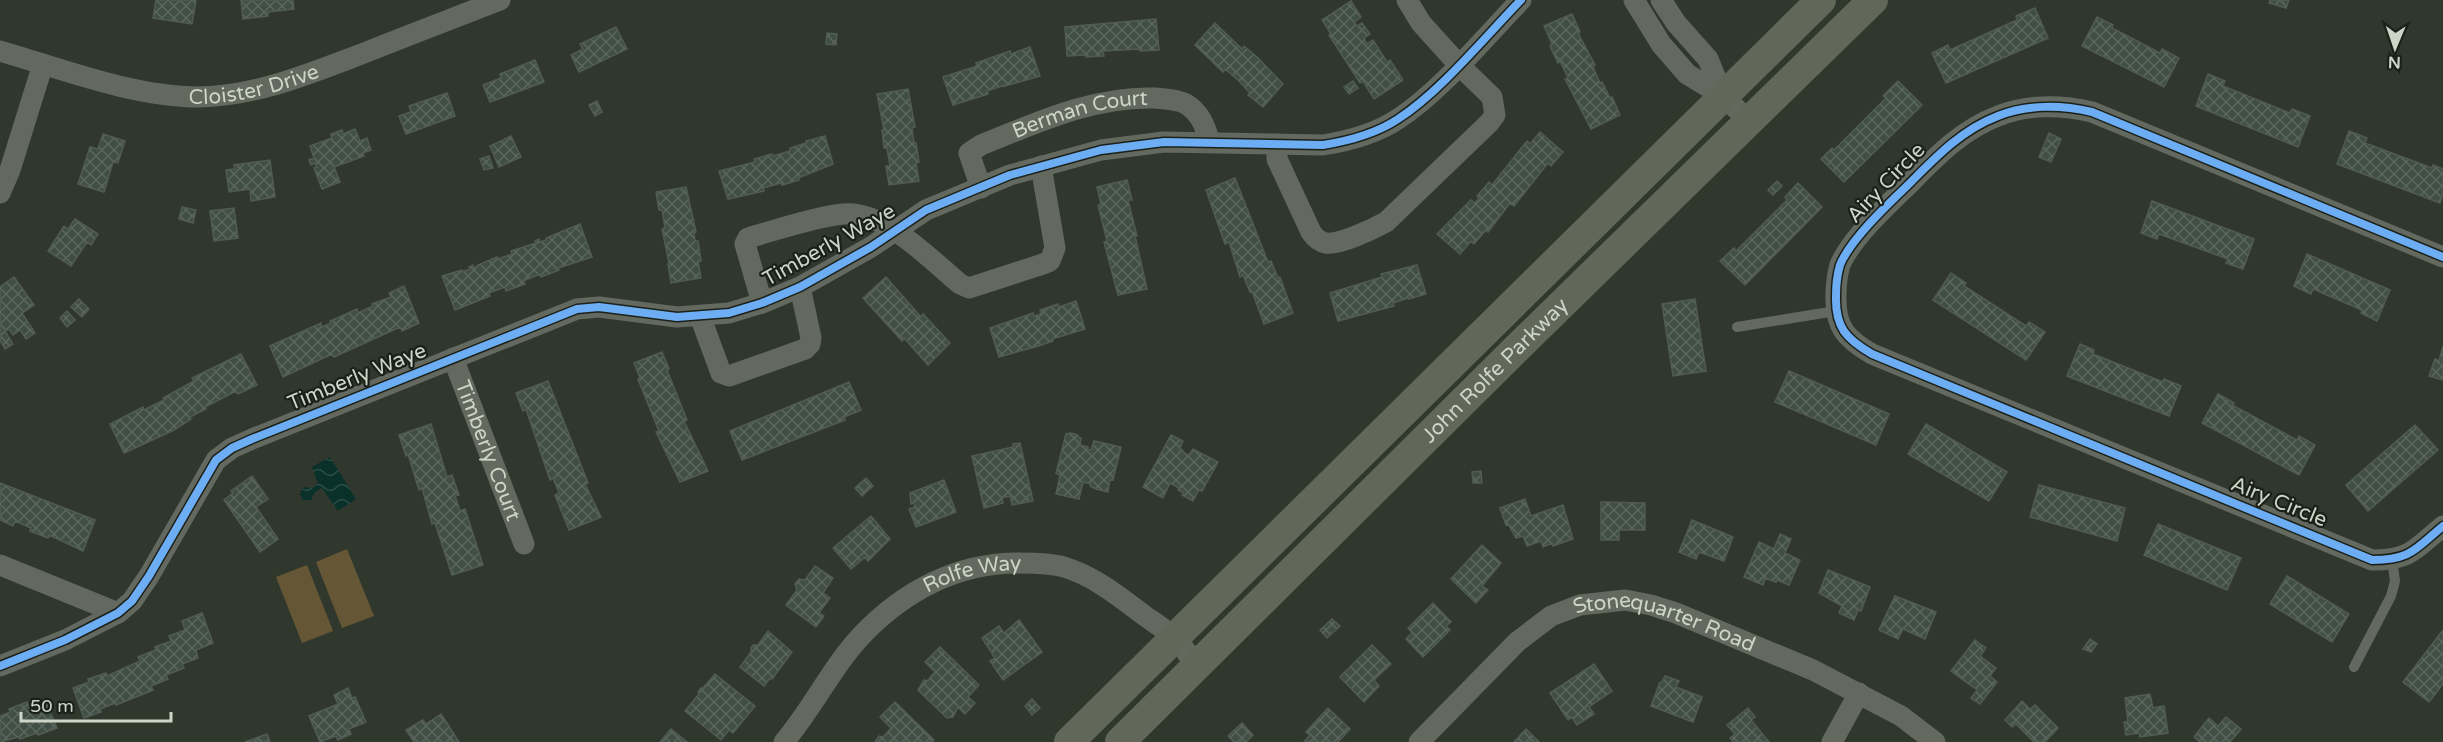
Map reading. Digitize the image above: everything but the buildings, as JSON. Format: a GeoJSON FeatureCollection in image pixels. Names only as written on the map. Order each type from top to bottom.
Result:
{"type":"FeatureCollection","features":[{"type":"Feature","properties":{"kind":"main road","name":"John Rolfe Parkway"},"geometry":{"type":"LineString","coordinates":[[1069,742],[1821,0]]}},
{"type":"Feature","properties":{"kind":"main road","name":"John Rolfe Parkway"},"geometry":{"type":"LineString","coordinates":[[1120,742],[1519,346],[1873,0]]}},
{"type":"Feature","properties":{"kind":"street","name":"Cloister Drive"},"geometry":{"type":"LineString","coordinates":[[0,51],[114,84],[161,94],[197,97],[224,95],[265,88],[322,69],[500,0]]}},
{"type":"Feature","properties":{"kind":"street"},"geometry":{"type":"LineString","coordinates":[[1277,144],[1277,159],[1311,232],[1316,239],[1330,244],[1373,229],[1398,213],[1495,115],[1492,97],[1458,64],[1422,23],[1407,0]]}},
{"type":"Feature","properties":{"kind":"street","name":"Timberly Waye"},"geometry":{"type":"LineString","coordinates":[[0,666],[65,640],[118,612],[132,601],[149,576],[216,460],[252,439],[577,309],[599,307],[677,317],[729,313],[762,303],[800,287],[926,210],[1010,175],[1041,166],[1101,150],[1164,142],[1323,145],[1343,142],[1396,120],[1424,99],[1521,0]]}},
{"type":"Feature","properties":{"kind":"street"},"geometry":{"type":"LineString","coordinates":[[1634,0],[1662,44],[1687,74],[1723,96],[1749,122]]}},
{"type":"Feature","properties":{"kind":"street"},"geometry":{"type":"LineString","coordinates":[[1661,0],[1676,23],[1708,59],[1723,96]]}},
{"type":"Feature","properties":{"kind":"street"},"geometry":{"type":"LineString","coordinates":[[0,193],[10,170],[43,64]]}},
{"type":"Feature","properties":{"kind":"street","name":"Berman Court"},"geometry":{"type":"LineString","coordinates":[[981,188],[969,153],[981,145],[1075,109],[1108,101],[1140,98],[1177,100],[1187,105],[1203,121],[1210,142]]}},
{"type":"Feature","properties":{"kind":"street","name":"Airy Circle"},"geometry":{"type":"LineString","coordinates":[[2392,560],[2372,560],[1872,354],[1857,345],[1844,333],[1837,319],[1836,281],[1841,263],[1855,242],[1887,204],[1954,140],[1987,121],[2016,109],[2066,106],[2092,112],[2443,257]]}},
{"type":"Feature","properties":{"kind":"street"},"geometry":{"type":"LineString","coordinates":[[762,303],[745,244],[748,238],[844,214],[876,220],[895,231],[960,285],[969,288],[1050,261],[1055,248],[1041,166]]}},
{"type":"Feature","properties":{"kind":"street"},"geometry":{"type":"LineString","coordinates":[[700,316],[721,373],[729,376],[805,349],[810,344],[811,338],[800,287]]}},
{"type":"Feature","properties":{"kind":"street","name":"Timberly Court"},"geometry":{"type":"LineString","coordinates":[[453,358],[524,544]]}},
{"type":"Feature","properties":{"kind":"street"},"geometry":{"type":"LineString","coordinates":[[2392,560],[2406,556],[2443,526]]}},
{"type":"Feature","properties":{"kind":"street","name":"Rolfe Way"},"geometry":{"type":"LineString","coordinates":[[784,742],[796,728],[843,656],[863,634],[901,600],[948,574],[1005,562],[1032,562],[1063,567],[1092,579],[1112,591],[1174,638],[1197,667]]}},
{"type":"Feature","properties":{"kind":"street"},"geometry":{"type":"LineString","coordinates":[[0,565],[118,612]]}},
{"type":"Feature","properties":{"kind":"street","name":"Stonequarter Road"},"geometry":{"type":"LineString","coordinates":[[1419,742],[1531,630],[1551,616],[1595,602],[1625,600],[1651,604],[1813,670],[1900,716],[1935,742]]}},
{"type":"Feature","properties":{"kind":"street"},"geometry":{"type":"LineString","coordinates":[[1832,742],[1858,693]]}},
{"type":"Feature","properties":{"kind":"lane"},"geometry":{"type":"LineString","coordinates":[[1737,327],[1836,311]]}},
{"type":"Feature","properties":{"kind":"lane"},"geometry":{"type":"LineString","coordinates":[[2354,667],[2391,596],[2395,581],[2392,560]]}},
{"type":"Feature","properties":{"kind":"shaded area"},"geometry":{"type":"Polygon","coordinates":[[[347,549],[374,616],[342,628],[316,562],[347,549]]]}},
{"type":"Feature","properties":{"kind":"shaded area"},"geometry":{"type":"Polygon","coordinates":[[[307,565],[333,631],[302,643],[276,577],[307,565]]]}},
{"type":"Feature","properties":{"kind":"water"},"geometry":{"type":"Polygon","coordinates":[[[330,457],[356,499],[338,511],[322,488],[315,492],[311,500],[303,500],[300,494],[303,487],[312,488],[318,484],[312,467],[330,457]]]}},
{"type":"Feature","properties":{"kind":"cycle path"},"geometry":{"type":"LineString","coordinates":[[0,666],[65,640],[118,613],[132,601],[149,576],[216,460],[232,448],[252,439],[577,309],[599,307],[677,317],[729,313],[762,303],[800,287],[871,247],[926,210],[1010,175],[1101,150],[1164,142],[1323,145],[1362,136],[1398,119],[1430,94],[1521,0]]}},
{"type":"Feature","properties":{"kind":"cycle path"},"geometry":{"type":"LineString","coordinates":[[2443,257],[2092,112],[2057,107],[2033,108],[2009,112],[1972,129],[1928,165],[1880,212],[1852,245],[1840,265],[1836,296],[1838,316],[1844,331],[1855,343],[1872,354],[2372,560],[2396,558],[2412,552],[2443,526]]}}]}
